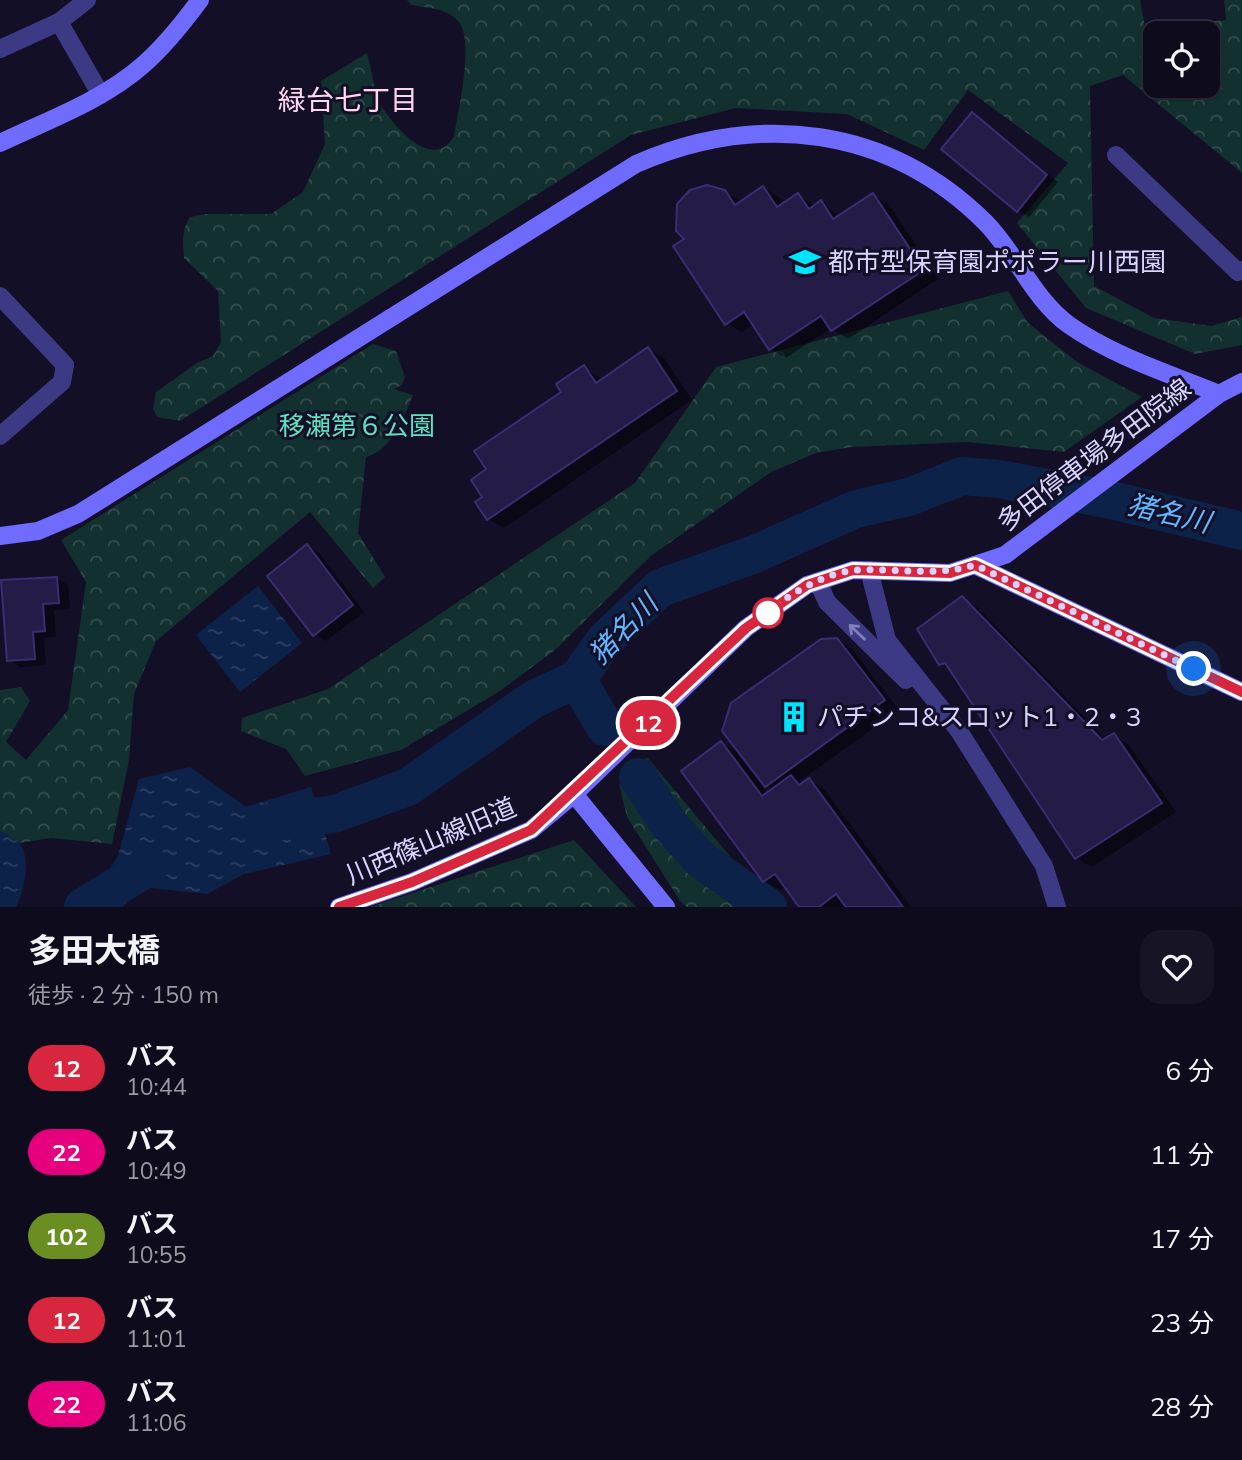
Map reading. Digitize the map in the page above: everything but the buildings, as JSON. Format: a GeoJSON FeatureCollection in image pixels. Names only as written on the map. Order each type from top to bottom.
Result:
{"type":"FeatureCollection","features":[{"type":"Feature","properties":{"kind":"street"},"geometry":{"type":"LineString","coordinates":[[0,49],[59,22],[87,0]]}},
{"type":"Feature","properties":{"kind":"street"},"geometry":{"type":"LineString","coordinates":[[0,143],[101,95],[143,66],[175,33],[201,0]]}},
{"type":"Feature","properties":{"kind":"street"},"geometry":{"type":"LineString","coordinates":[[59,22],[101,95]]}},
{"type":"Feature","properties":{"kind":"street"},"geometry":{"type":"LineString","coordinates":[[0,536],[38,531],[78,514],[636,164],[675,148],[715,137],[764,132],[811,134],[860,146],[908,166],[952,193],[987,224],[1037,291],[1068,324],[1102,344],[1219,394]]}},
{"type":"Feature","properties":{"kind":"street"},"geometry":{"type":"LineString","coordinates":[[1116,155],[1238,272],[1242,270]]}},
{"type":"Feature","properties":{"kind":"street"},"geometry":{"type":"LineString","coordinates":[[0,296],[65,365],[62,382],[0,436]]}},
{"type":"Feature","properties":{"kind":"street","name":"多田停車場多田院線"},"geometry":{"type":"LineString","coordinates":[[818,582],[853,570],[950,573],[1005,555],[1219,394],[1242,382]]}},
{"type":"Feature","properties":{"kind":"street"},"geometry":{"type":"LineString","coordinates":[[975,565],[1242,692]]}},
{"type":"Feature","properties":{"kind":"street"},"geometry":{"type":"LineString","coordinates":[[869,570],[887,640],[959,731],[1044,866],[1057,907]]}},
{"type":"Feature","properties":{"kind":"street"},"geometry":{"type":"LineString","coordinates":[[818,582],[827,602],[959,731]]}},
{"type":"Feature","properties":{"kind":"street","name":"川西篠山線旧道"},"geometry":{"type":"LineString","coordinates":[[340,907],[412,882],[531,830],[574,794],[746,628],[807,585],[818,582]]}},
{"type":"Feature","properties":{"kind":"street"},"geometry":{"type":"LineString","coordinates":[[574,794],[666,907]]}},
{"type":"Feature","properties":{"kind":"green space"},"geometry":{"type":"Polygon","coordinates":[[[407,0],[1140,0],[1144,21],[1143,91],[1123,75],[1090,86],[1094,286],[1154,318],[1212,326],[1242,317],[1242,345],[1195,354],[1086,308],[1017,223],[1068,163],[968,90],[924,150],[847,114],[736,108],[631,135],[180,421],[157,417],[153,409],[156,392],[197,363],[213,356],[221,342],[218,291],[184,258],[183,237],[187,222],[190,217],[206,214],[271,214],[303,192],[325,144],[321,81],[367,53],[379,101],[405,135],[415,143],[436,150],[446,146],[454,136],[462,94],[465,43],[458,21],[448,13],[411,5],[407,0]]]}},
{"type":"Feature","properties":{"kind":"green space"},"geometry":{"type":"Polygon","coordinates":[[[1224,0],[1242,0],[1242,173],[1151,98],[1220,98],[1220,21],[1214,21],[1226,20],[1224,0]]]}},
{"type":"Feature","properties":{"kind":"green space"},"geometry":{"type":"Polygon","coordinates":[[[1008,291],[1028,323],[1077,362],[1142,397],[1064,452],[967,442],[851,447],[816,453],[771,472],[652,555],[555,650],[500,691],[401,750],[305,776],[286,749],[241,731],[242,718],[328,689],[635,483],[716,367],[1008,291]]]}},
{"type":"Feature","properties":{"kind":"green space","name":"移瀬第６公園"},"geometry":{"type":"Polygon","coordinates":[[[373,344],[396,351],[405,377],[402,385],[394,389],[413,395],[401,423],[389,441],[375,454],[366,457],[358,533],[385,577],[373,588],[310,512],[156,641],[134,694],[129,760],[112,844],[51,838],[19,843],[0,831],[0,690],[21,687],[30,701],[6,742],[26,760],[68,710],[86,582],[61,540],[373,344]]]}},
{"type":"Feature","properties":{"kind":"green space"},"geometry":{"type":"Polygon","coordinates":[[[647,757],[753,884],[785,907],[687,907],[680,901],[627,817],[619,784],[647,757]]]}},
{"type":"Feature","properties":{"kind":"green space"},"geometry":{"type":"Polygon","coordinates":[[[574,840],[636,907],[370,907],[574,840]]]}},
{"type":"Feature","properties":{"kind":"water"},"geometry":{"type":"Polygon","coordinates":[[[258,586],[302,643],[240,692],[196,635],[258,586]]]}},
{"type":"Feature","properties":{"kind":"water"},"geometry":{"type":"Polygon","coordinates":[[[190,767],[246,807],[311,787],[331,854],[244,874],[207,894],[141,887],[123,907],[116,907],[99,886],[118,856],[139,779],[190,767]]]}},
{"type":"Feature","properties":{"kind":"water"},"geometry":{"type":"Polygon","coordinates":[[[0,831],[19,843],[25,858],[24,884],[16,907],[0,907],[0,831]]]}},
{"type":"Feature","properties":{"kind":"waterway","name":"猪名川"},"geometry":{"type":"LineString","coordinates":[[267,823],[334,814],[408,787],[534,699],[577,679],[605,640],[660,588],[755,554],[856,509],[909,497],[962,476],[999,479],[1111,500],[1242,531]]}},
{"type":"Feature","properties":{"kind":"waterway"},"geometry":{"type":"LineString","coordinates":[[577,679],[605,727]]}},
{"type":"Feature","properties":{"kind":"waterway"},"geometry":{"type":"LineString","coordinates":[[638,777],[668,823],[700,859],[768,907]]}},
{"type":"Feature","properties":{"kind":"waterway","name":"猪名川"},"geometry":{"type":"LineString","coordinates":[[83,907],[150,866]]}},
{"type":"Feature","properties":{"kind":"bus line","name":"12"},"geometry":{"type":"LineString","coordinates":[[339,907],[412,882],[531,830],[574,794],[746,628],[807,585],[853,570],[950,573],[975,565],[1242,692]]}},
{"type":"Feature","properties":{"kind":"place","name":"都市型保育園ポポラー川西園"},"geometry":{"type":"Point","coordinates":[805,262]}},
{"type":"Feature","properties":{"kind":"place","name":"パチンコ&スロット1・2・3"},"geometry":{"type":"Point","coordinates":[794,717]}},
{"type":"Feature","properties":{"kind":"district","name":"緑台七丁目"},"geometry":{"type":"Point","coordinates":[348,100]}},
{"type":"Feature","properties":{"kind":"route"},"geometry":{"type":"LineString","coordinates":[[768,613],[766,614],[807,585],[853,570],[950,573],[975,565],[1194,669]]}}]}
